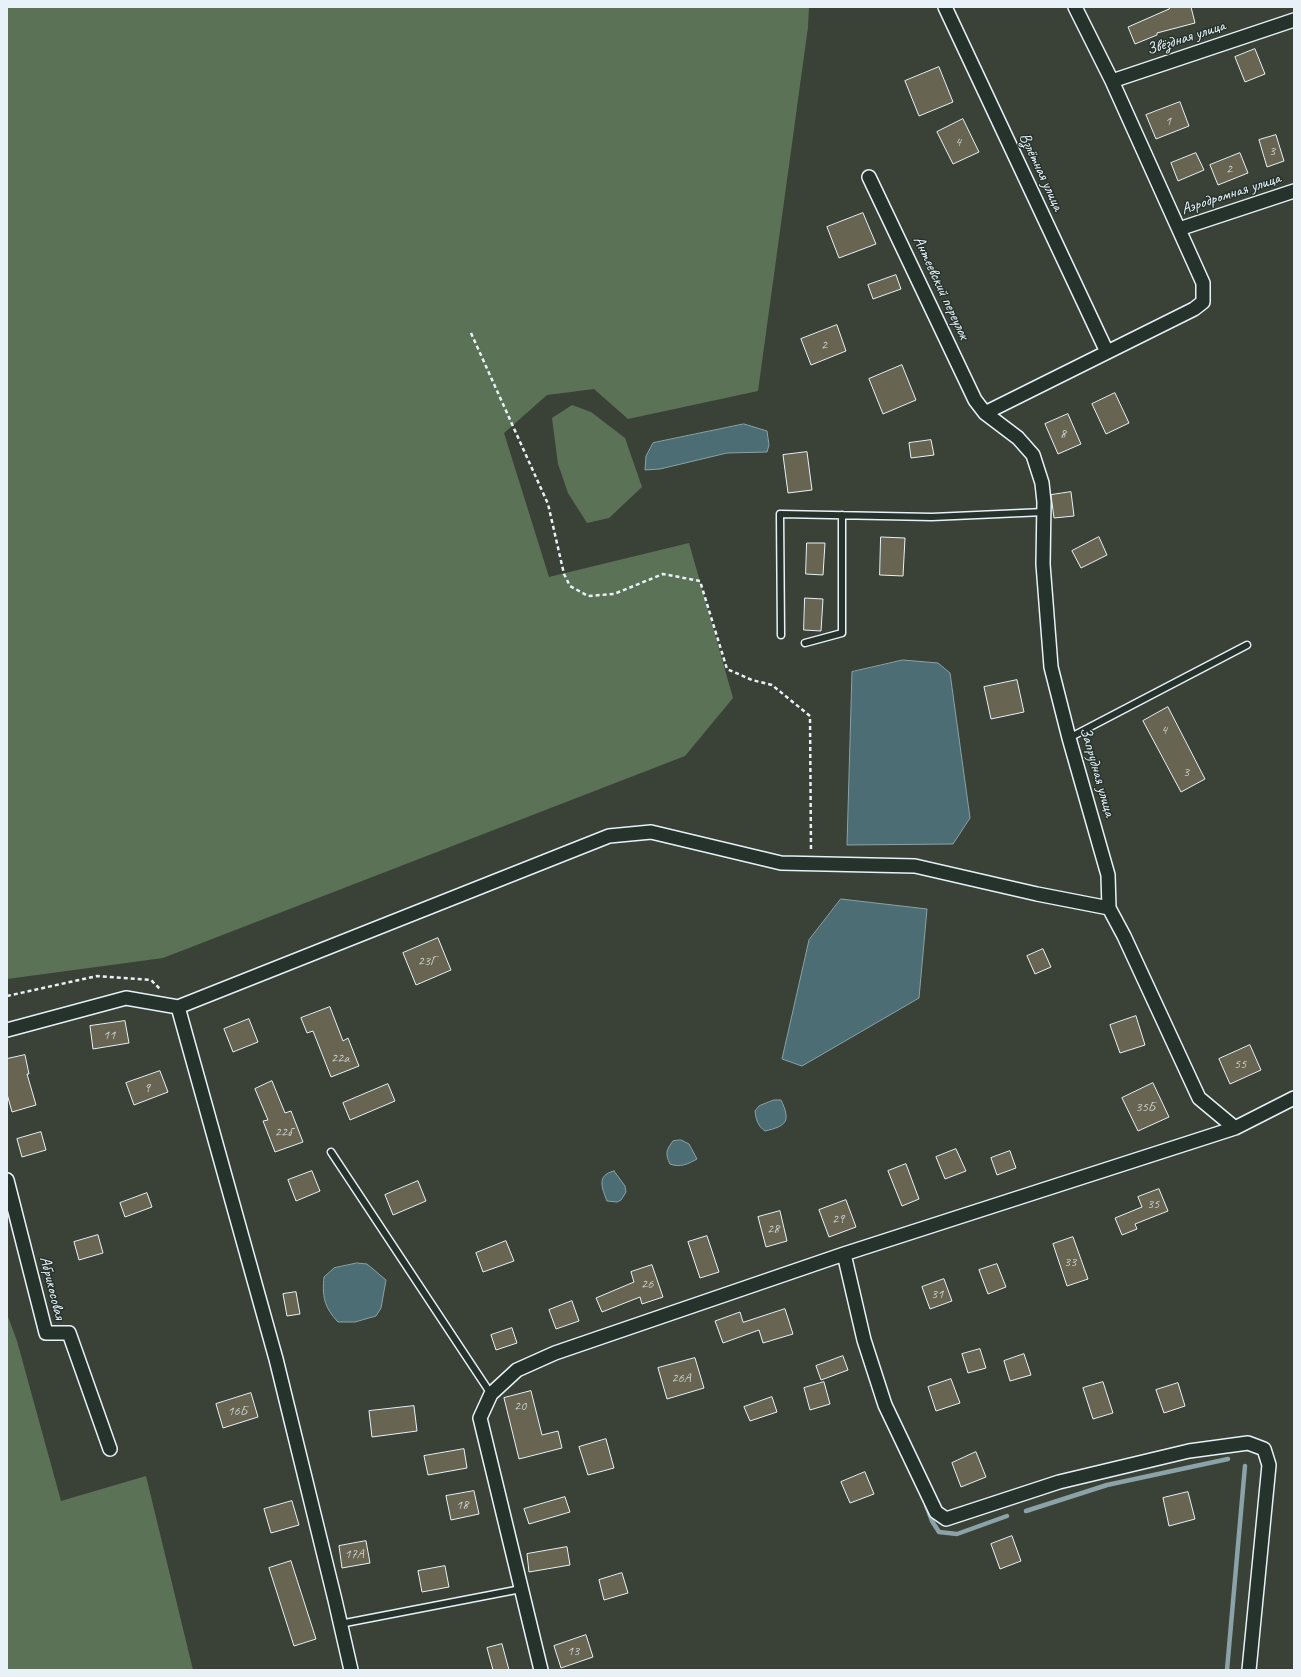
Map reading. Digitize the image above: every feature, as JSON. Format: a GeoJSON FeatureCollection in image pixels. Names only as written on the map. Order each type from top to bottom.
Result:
{"type":"FeatureCollection","features":[{"type":"Feature","properties":{"kind":"street","name":"Взлётная улица"},"geometry":{"type":"LineString","coordinates":[[945,7],[1107,352]]}},
{"type":"Feature","properties":{"kind":"street"},"geometry":{"type":"LineString","coordinates":[[985,413],[1194,309],[1203,302],[1203,283],[1112,81],[1075,7]]}},
{"type":"Feature","properties":{"kind":"street","name":"Звёздная улица"},"geometry":{"type":"LineString","coordinates":[[1112,81],[1294,20]]}},
{"type":"Feature","properties":{"kind":"street","name":"Антеевский переулок"},"geometry":{"type":"LineString","coordinates":[[869,177],[972,393],[985,413]]}},
{"type":"Feature","properties":{"kind":"street","name":"Аэродромная улица"},"geometry":{"type":"LineString","coordinates":[[1179,229],[1294,191]]}},
{"type":"Feature","properties":{"kind":"street","name":"Запрудная улица"},"geometry":{"type":"LineString","coordinates":[[985,413],[1018,438],[1033,455],[1042,483],[1044,512],[1043,564],[1052,667],[1069,738],[1108,875],[1109,908],[1124,936],[1199,1098],[1235,1128]]}},
{"type":"Feature","properties":{"kind":"street"},"geometry":{"type":"LineString","coordinates":[[7,1030],[126,998],[178,1007],[610,836],[651,832],[781,863],[915,866],[1037,894],[1109,908]]}},
{"type":"Feature","properties":{"kind":"street"},"geometry":{"type":"LineString","coordinates":[[178,1007],[276,1359],[308,1484],[350,1670]]}},
{"type":"Feature","properties":{"kind":"street"},"geometry":{"type":"LineString","coordinates":[[541,1670],[480,1418],[491,1394],[517,1370],[555,1353],[844,1254],[1235,1128],[1294,1098]]}},
{"type":"Feature","properties":{"kind":"street","name":"Абрикосовая"},"geometry":{"type":"LineString","coordinates":[[7,1180],[46,1332],[69,1334],[110,1449]]}},
{"type":"Feature","properties":{"kind":"street"},"geometry":{"type":"LineString","coordinates":[[844,1254],[864,1340],[884,1405],[936,1512],[946,1519],[1059,1482],[1189,1451],[1248,1443],[1264,1449],[1269,1465],[1249,1670]]}},
{"type":"Feature","properties":{"kind":"lane"},"geometry":{"type":"LineString","coordinates":[[781,635],[780,514],[932,517],[1044,512]]}},
{"type":"Feature","properties":{"kind":"lane"},"geometry":{"type":"LineString","coordinates":[[805,643],[842,633],[842,515]]}},
{"type":"Feature","properties":{"kind":"lane"},"geometry":{"type":"LineString","coordinates":[[1069,738],[1247,645]]}},
{"type":"Feature","properties":{"kind":"lane"},"geometry":{"type":"LineString","coordinates":[[331,1152],[491,1394]]}},
{"type":"Feature","properties":{"kind":"lane"},"geometry":{"type":"LineString","coordinates":[[340,1624],[521,1589]]}},
{"type":"Feature","properties":{"kind":"path"},"geometry":{"type":"LineString","coordinates":[[471,333],[548,504],[564,574],[570,586],[588,596],[614,594],[663,574],[700,580],[727,669],[752,680],[772,685],[810,716],[811,863]]}},
{"type":"Feature","properties":{"kind":"path"},"geometry":{"type":"LineString","coordinates":[[7,996],[97,976],[151,980],[162,991]]}},
{"type":"Feature","properties":{"kind":"green space"},"geometry":{"type":"Polygon","coordinates":[[[7,7],[809,7],[808,27],[758,391],[628,419],[594,389],[547,395],[504,433],[549,577],[689,543],[733,698],[685,756],[163,958],[7,979],[7,7]]]}},
{"type":"Feature","properties":{"kind":"green space"},"geometry":{"type":"Polygon","coordinates":[[[572,405],[591,412],[625,438],[642,487],[609,518],[587,523],[568,493],[558,464],[552,418],[572,405]]]}},
{"type":"Feature","properties":{"kind":"green space"},"geometry":{"type":"Polygon","coordinates":[[[7,1314],[17,1341],[61,1501],[146,1476],[193,1670],[7,1670],[7,1314]]]}},
{"type":"Feature","properties":{"kind":"water"},"geometry":{"type":"Polygon","coordinates":[[[744,424],[767,431],[769,445],[767,452],[727,453],[660,469],[645,470],[646,456],[653,443],[744,424]]]}},
{"type":"Feature","properties":{"kind":"water"},"geometry":{"type":"Polygon","coordinates":[[[903,660],[938,663],[950,673],[970,818],[953,844],[847,845],[852,672],[903,660]]]}},
{"type":"Feature","properties":{"kind":"water"},"geometry":{"type":"Polygon","coordinates":[[[841,899],[927,909],[919,998],[802,1066],[782,1059],[809,940],[841,899]]]}},
{"type":"Feature","properties":{"kind":"water"},"geometry":{"type":"Polygon","coordinates":[[[774,1100],[781,1100],[786,1113],[785,1122],[778,1127],[765,1131],[758,1122],[755,1111],[759,1106],[774,1100]]]}},
{"type":"Feature","properties":{"kind":"water"},"geometry":{"type":"Polygon","coordinates":[[[681,1140],[689,1144],[697,1159],[687,1164],[670,1164],[667,1157],[669,1147],[673,1141],[681,1140]]]}},
{"type":"Feature","properties":{"kind":"water"},"geometry":{"type":"Polygon","coordinates":[[[614,1171],[625,1186],[626,1192],[621,1200],[617,1202],[607,1201],[602,1187],[605,1176],[614,1171]]]}},
{"type":"Feature","properties":{"kind":"water"},"geometry":{"type":"Polygon","coordinates":[[[357,1263],[367,1264],[386,1280],[381,1308],[376,1316],[355,1322],[338,1322],[333,1317],[325,1301],[323,1290],[324,1277],[334,1268],[357,1263]]]}},
{"type":"Feature","properties":{"kind":"building"},"geometry":{"type":"Polygon","coordinates":[[[1169,7],[1191,7],[1195,23],[1157,33],[1157,35],[1135,44],[1128,27],[1169,9],[1169,7]]]}},
{"type":"Feature","properties":{"kind":"building"},"geometry":{"type":"Polygon","coordinates":[[[1255,49],[1265,74],[1245,82],[1235,57],[1255,49]]]}},
{"type":"Feature","properties":{"kind":"building"},"geometry":{"type":"Polygon","coordinates":[[[939,67],[953,102],[919,116],[905,81],[939,67]]]}},
{"type":"Feature","properties":{"kind":"building"},"geometry":{"type":"Polygon","coordinates":[[[1180,102],[1189,126],[1156,139],[1146,115],[1180,102]]]}},
{"type":"Feature","properties":{"kind":"building"},"geometry":{"type":"Polygon","coordinates":[[[963,119],[979,152],[953,164],[937,132],[963,119]]]}},
{"type":"Feature","properties":{"kind":"building"},"geometry":{"type":"Polygon","coordinates":[[[1276,135],[1284,161],[1267,167],[1259,140],[1276,135]]]}},
{"type":"Feature","properties":{"kind":"building"},"geometry":{"type":"Polygon","coordinates":[[[1196,153],[1204,170],[1178,181],[1171,163],[1196,153]]]}},
{"type":"Feature","properties":{"kind":"building"},"geometry":{"type":"Polygon","coordinates":[[[1240,153],[1248,173],[1218,185],[1210,165],[1240,153]]]}},
{"type":"Feature","properties":{"kind":"building"},"geometry":{"type":"Polygon","coordinates":[[[863,213],[876,244],[839,258],[827,227],[863,213]]]}},
{"type":"Feature","properties":{"kind":"building"},"geometry":{"type":"Polygon","coordinates":[[[896,275],[901,289],[873,299],[868,285],[896,275]]]}},
{"type":"Feature","properties":{"kind":"building"},"geometry":{"type":"Polygon","coordinates":[[[837,325],[846,351],[811,365],[801,339],[837,325]]]}},
{"type":"Feature","properties":{"kind":"building"},"geometry":{"type":"Polygon","coordinates":[[[902,365],[916,400],[883,414],[869,379],[902,365]]]}},
{"type":"Feature","properties":{"kind":"building"},"geometry":{"type":"Polygon","coordinates":[[[1115,393],[1129,423],[1106,434],[1092,404],[1115,393]]]}},
{"type":"Feature","properties":{"kind":"building"},"geometry":{"type":"Polygon","coordinates":[[[1068,414],[1081,444],[1058,454],[1045,424],[1068,414]]]}},
{"type":"Feature","properties":{"kind":"building"},"geometry":{"type":"Polygon","coordinates":[[[931,440],[934,455],[911,458],[909,443],[931,440]]]}},
{"type":"Feature","properties":{"kind":"building"},"geometry":{"type":"Polygon","coordinates":[[[807,452],[812,490],[788,493],[783,455],[807,452]]]}},
{"type":"Feature","properties":{"kind":"building"},"geometry":{"type":"Polygon","coordinates":[[[1071,492],[1074,516],[1054,518],[1051,495],[1071,492]]]}},
{"type":"Feature","properties":{"kind":"building"},"geometry":{"type":"Polygon","coordinates":[[[881,537],[905,538],[903,576],[880,575],[881,537]]]}},
{"type":"Feature","properties":{"kind":"building"},"geometry":{"type":"Polygon","coordinates":[[[1099,537],[1107,555],[1081,568],[1072,551],[1099,537]]]}},
{"type":"Feature","properties":{"kind":"building"},"geometry":{"type":"Polygon","coordinates":[[[807,543],[825,543],[823,575],[806,574],[807,543]]]}},
{"type":"Feature","properties":{"kind":"building"},"geometry":{"type":"Polygon","coordinates":[[[805,598],[823,599],[821,631],[804,630],[805,598]]]}},
{"type":"Feature","properties":{"kind":"building"},"geometry":{"type":"Polygon","coordinates":[[[1017,680],[1024,712],[991,719],[984,687],[1017,680]]]}},
{"type":"Feature","properties":{"kind":"building"},"geometry":{"type":"Polygon","coordinates":[[[1168,707],[1205,779],[1181,792],[1143,721],[1168,707]]]}},
{"type":"Feature","properties":{"kind":"building"},"geometry":{"type":"Polygon","coordinates":[[[438,938],[451,970],[416,985],[403,953],[438,938]]]}},
{"type":"Feature","properties":{"kind":"building"},"geometry":{"type":"Polygon","coordinates":[[[1043,949],[1051,967],[1035,974],[1027,956],[1043,949]]]}},
{"type":"Feature","properties":{"kind":"building"},"geometry":{"type":"Polygon","coordinates":[[[330,1007],[343,1041],[348,1038],[359,1066],[331,1077],[313,1031],[307,1033],[301,1018],[330,1007]]]}},
{"type":"Feature","properties":{"kind":"building"},"geometry":{"type":"Polygon","coordinates":[[[1136,1016],[1145,1045],[1120,1053],[1110,1025],[1136,1016]]]}},
{"type":"Feature","properties":{"kind":"building"},"geometry":{"type":"Polygon","coordinates":[[[249,1019],[258,1042],[233,1052],[224,1029],[249,1019]]]}},
{"type":"Feature","properties":{"kind":"building"},"geometry":{"type":"Polygon","coordinates":[[[125,1021],[129,1043],[93,1049],[90,1026],[125,1021]]]}},
{"type":"Feature","properties":{"kind":"building"},"geometry":{"type":"Polygon","coordinates":[[[1250,1045],[1261,1070],[1230,1084],[1219,1059],[1250,1045]]]}},
{"type":"Feature","properties":{"kind":"building"},"geometry":{"type":"Polygon","coordinates":[[[25,1055],[29,1074],[27,1074],[36,1105],[12,1112],[7,1094],[7,1059],[25,1055]]]}},
{"type":"Feature","properties":{"kind":"building"},"geometry":{"type":"Polygon","coordinates":[[[160,1071],[168,1092],[134,1105],[126,1083],[160,1071]]]}},
{"type":"Feature","properties":{"kind":"building"},"geometry":{"type":"Polygon","coordinates":[[[272,1081],[285,1113],[291,1111],[303,1142],[275,1152],[263,1121],[268,1120],[255,1089],[272,1081]]]}},
{"type":"Feature","properties":{"kind":"building"},"geometry":{"type":"Polygon","coordinates":[[[1153,1083],[1169,1117],[1138,1131],[1122,1098],[1153,1083]]]}},
{"type":"Feature","properties":{"kind":"building"},"geometry":{"type":"Polygon","coordinates":[[[388,1084],[395,1101],[350,1120],[343,1103],[388,1084]]]}},
{"type":"Feature","properties":{"kind":"building"},"geometry":{"type":"Polygon","coordinates":[[[41,1132],[46,1150],[22,1157],[17,1139],[41,1132]]]}},
{"type":"Feature","properties":{"kind":"building"},"geometry":{"type":"Polygon","coordinates":[[[956,1149],[966,1171],[945,1179],[936,1157],[956,1149]]]}},
{"type":"Feature","properties":{"kind":"building"},"geometry":{"type":"Polygon","coordinates":[[[1010,1151],[1016,1168],[997,1175],[991,1158],[1010,1151]]]}},
{"type":"Feature","properties":{"kind":"building"},"geometry":{"type":"Polygon","coordinates":[[[906,1164],[919,1199],[902,1206],[888,1171],[906,1164]]]}},
{"type":"Feature","properties":{"kind":"building"},"geometry":{"type":"Polygon","coordinates":[[[312,1171],[320,1191],[296,1201],[288,1180],[312,1171]]]}},
{"type":"Feature","properties":{"kind":"building"},"geometry":{"type":"Polygon","coordinates":[[[418,1181],[426,1201],[393,1215],[385,1195],[418,1181]]]}},
{"type":"Feature","properties":{"kind":"building"},"geometry":{"type":"Polygon","coordinates":[[[1159,1189],[1168,1211],[1135,1224],[1137,1229],[1122,1235],[1115,1218],[1142,1207],[1138,1197],[1159,1189]]]}},
{"type":"Feature","properties":{"kind":"building"},"geometry":{"type":"Polygon","coordinates":[[[147,1193],[152,1207],[125,1217],[120,1203],[147,1193]]]}},
{"type":"Feature","properties":{"kind":"building"},"geometry":{"type":"Polygon","coordinates":[[[846,1200],[856,1227],[829,1237],[819,1210],[846,1200]]]}},
{"type":"Feature","properties":{"kind":"building"},"geometry":{"type":"Polygon","coordinates":[[[780,1211],[787,1241],[766,1247],[758,1217],[780,1211]]]}},
{"type":"Feature","properties":{"kind":"building"},"geometry":{"type":"Polygon","coordinates":[[[98,1235],[103,1253],[79,1260],[74,1242],[98,1235]]]}},
{"type":"Feature","properties":{"kind":"building"},"geometry":{"type":"Polygon","coordinates":[[[707,1236],[719,1272],[700,1278],[688,1242],[707,1236]]]}},
{"type":"Feature","properties":{"kind":"building"},"geometry":{"type":"Polygon","coordinates":[[[1073,1237],[1088,1279],[1067,1286],[1053,1244],[1073,1237]]]}},
{"type":"Feature","properties":{"kind":"building"},"geometry":{"type":"Polygon","coordinates":[[[506,1241],[514,1261],[483,1272],[476,1253],[506,1241]]]}},
{"type":"Feature","properties":{"kind":"building"},"geometry":{"type":"Polygon","coordinates":[[[997,1264],[1006,1287],[988,1294],[979,1270],[997,1264]]]}},
{"type":"Feature","properties":{"kind":"building"},"geometry":{"type":"Polygon","coordinates":[[[652,1265],[663,1297],[642,1304],[640,1297],[602,1312],[596,1298],[634,1282],[631,1272],[652,1265]]]}},
{"type":"Feature","properties":{"kind":"building"},"geometry":{"type":"Polygon","coordinates":[[[944,1279],[952,1301],[930,1309],[922,1287],[944,1279]]]}},
{"type":"Feature","properties":{"kind":"building"},"geometry":{"type":"Polygon","coordinates":[[[296,1292],[300,1314],[287,1316],[283,1294],[296,1292]]]}},
{"type":"Feature","properties":{"kind":"building"},"geometry":{"type":"Polygon","coordinates":[[[572,1301],[579,1321],[556,1329],[549,1310],[572,1301]]]}},
{"type":"Feature","properties":{"kind":"building"},"geometry":{"type":"Polygon","coordinates":[[[785,1309],[793,1334],[763,1343],[759,1330],[723,1343],[715,1321],[740,1312],[743,1322],[785,1309]]]}},
{"type":"Feature","properties":{"kind":"building"},"geometry":{"type":"Polygon","coordinates":[[[512,1328],[517,1343],[496,1350],[491,1335],[512,1328]]]}},
{"type":"Feature","properties":{"kind":"building"},"geometry":{"type":"Polygon","coordinates":[[[980,1349],[986,1368],[968,1373],[962,1354],[980,1349]]]}},
{"type":"Feature","properties":{"kind":"building"},"geometry":{"type":"Polygon","coordinates":[[[1024,1354],[1031,1375],[1010,1381],[1004,1361],[1024,1354]]]}},
{"type":"Feature","properties":{"kind":"building"},"geometry":{"type":"Polygon","coordinates":[[[843,1356],[848,1370],[821,1380],[816,1366],[843,1356]]]}},
{"type":"Feature","properties":{"kind":"building"},"geometry":{"type":"Polygon","coordinates":[[[695,1358],[704,1388],[667,1399],[658,1368],[695,1358]]]}},
{"type":"Feature","properties":{"kind":"building"},"geometry":{"type":"Polygon","coordinates":[[[951,1379],[960,1403],[936,1411],[928,1387],[951,1379]]]}},
{"type":"Feature","properties":{"kind":"building"},"geometry":{"type":"Polygon","coordinates":[[[824,1382],[830,1404],[810,1410],[804,1388],[824,1382]]]}},
{"type":"Feature","properties":{"kind":"building"},"geometry":{"type":"Polygon","coordinates":[[[1103,1382],[1113,1413],[1093,1419],[1083,1388],[1103,1382]]]}},
{"type":"Feature","properties":{"kind":"building"},"geometry":{"type":"Polygon","coordinates":[[[1178,1383],[1185,1406],[1164,1413],[1156,1390],[1178,1383]]]}},
{"type":"Feature","properties":{"kind":"building"},"geometry":{"type":"Polygon","coordinates":[[[531,1391],[542,1435],[558,1431],[562,1448],[519,1459],[504,1398],[531,1391]]]}},
{"type":"Feature","properties":{"kind":"building"},"geometry":{"type":"Polygon","coordinates":[[[251,1393],[258,1417],[223,1428],[216,1404],[251,1393]]]}},
{"type":"Feature","properties":{"kind":"building"},"geometry":{"type":"Polygon","coordinates":[[[772,1397],[777,1412],[750,1421],[744,1407],[772,1397]]]}},
{"type":"Feature","properties":{"kind":"building"},"geometry":{"type":"Polygon","coordinates":[[[414,1406],[417,1431],[372,1437],[369,1411],[414,1406]]]}},
{"type":"Feature","properties":{"kind":"building"},"geometry":{"type":"Polygon","coordinates":[[[606,1439],[614,1468],[588,1475],[579,1447],[606,1439]]]}},
{"type":"Feature","properties":{"kind":"building"},"geometry":{"type":"Polygon","coordinates":[[[464,1449],[467,1468],[428,1475],[424,1456],[464,1449]]]}},
{"type":"Feature","properties":{"kind":"building"},"geometry":{"type":"Polygon","coordinates":[[[976,1452],[986,1477],[961,1487],[952,1463],[976,1452]]]}},
{"type":"Feature","properties":{"kind":"building"},"geometry":{"type":"Polygon","coordinates":[[[865,1472],[874,1494],[850,1503],[841,1482],[865,1472]]]}},
{"type":"Feature","properties":{"kind":"building"},"geometry":{"type":"Polygon","coordinates":[[[474,1491],[479,1514],[451,1520],[446,1496],[474,1491]]]}},
{"type":"Feature","properties":{"kind":"building"},"geometry":{"type":"Polygon","coordinates":[[[1188,1492],[1195,1519],[1169,1526],[1163,1498],[1188,1492]]]}},
{"type":"Feature","properties":{"kind":"building"},"geometry":{"type":"Polygon","coordinates":[[[565,1497],[570,1512],[529,1524],[524,1509],[565,1497]]]}},
{"type":"Feature","properties":{"kind":"building"},"geometry":{"type":"Polygon","coordinates":[[[292,1501],[299,1525],[271,1533],[264,1509],[292,1501]]]}},
{"type":"Feature","properties":{"kind":"building"},"geometry":{"type":"Polygon","coordinates":[[[1012,1536],[1021,1561],[1000,1569],[991,1544],[1012,1536]]]}},
{"type":"Feature","properties":{"kind":"building"},"geometry":{"type":"Polygon","coordinates":[[[366,1541],[370,1563],[342,1568],[339,1546],[366,1541]]]}},
{"type":"Feature","properties":{"kind":"building"},"geometry":{"type":"Polygon","coordinates":[[[567,1547],[570,1565],[529,1572],[527,1554],[567,1547]]]}},
{"type":"Feature","properties":{"kind":"building"},"geometry":{"type":"Polygon","coordinates":[[[291,1561],[316,1639],[294,1646],[269,1568],[291,1561]]]}},
{"type":"Feature","properties":{"kind":"building"},"geometry":{"type":"Polygon","coordinates":[[[445,1566],[449,1587],[422,1592],[418,1571],[445,1566]]]}},
{"type":"Feature","properties":{"kind":"building"},"geometry":{"type":"Polygon","coordinates":[[[622,1573],[628,1593],[604,1600],[599,1580],[622,1573]]]}},
{"type":"Feature","properties":{"kind":"building"},"geometry":{"type":"Polygon","coordinates":[[[586,1635],[593,1657],[561,1668],[554,1646],[586,1635]]]}},
{"type":"Feature","properties":{"kind":"building"},"geometry":{"type":"Polygon","coordinates":[[[502,1644],[509,1670],[493,1670],[487,1648],[502,1644]]]}},
{"type":"Feature","properties":{"kind":"waterway"},"geometry":{"type":"LineString","coordinates":[[1026,1511],[1107,1485],[1228,1459]]}},
{"type":"Feature","properties":{"kind":"waterway"},"geometry":{"type":"LineString","coordinates":[[1227,1670],[1245,1466]]}},
{"type":"Feature","properties":{"kind":"waterway"},"geometry":{"type":"LineString","coordinates":[[926,1505],[932,1521],[939,1532],[957,1534],[1007,1516]]}}]}
